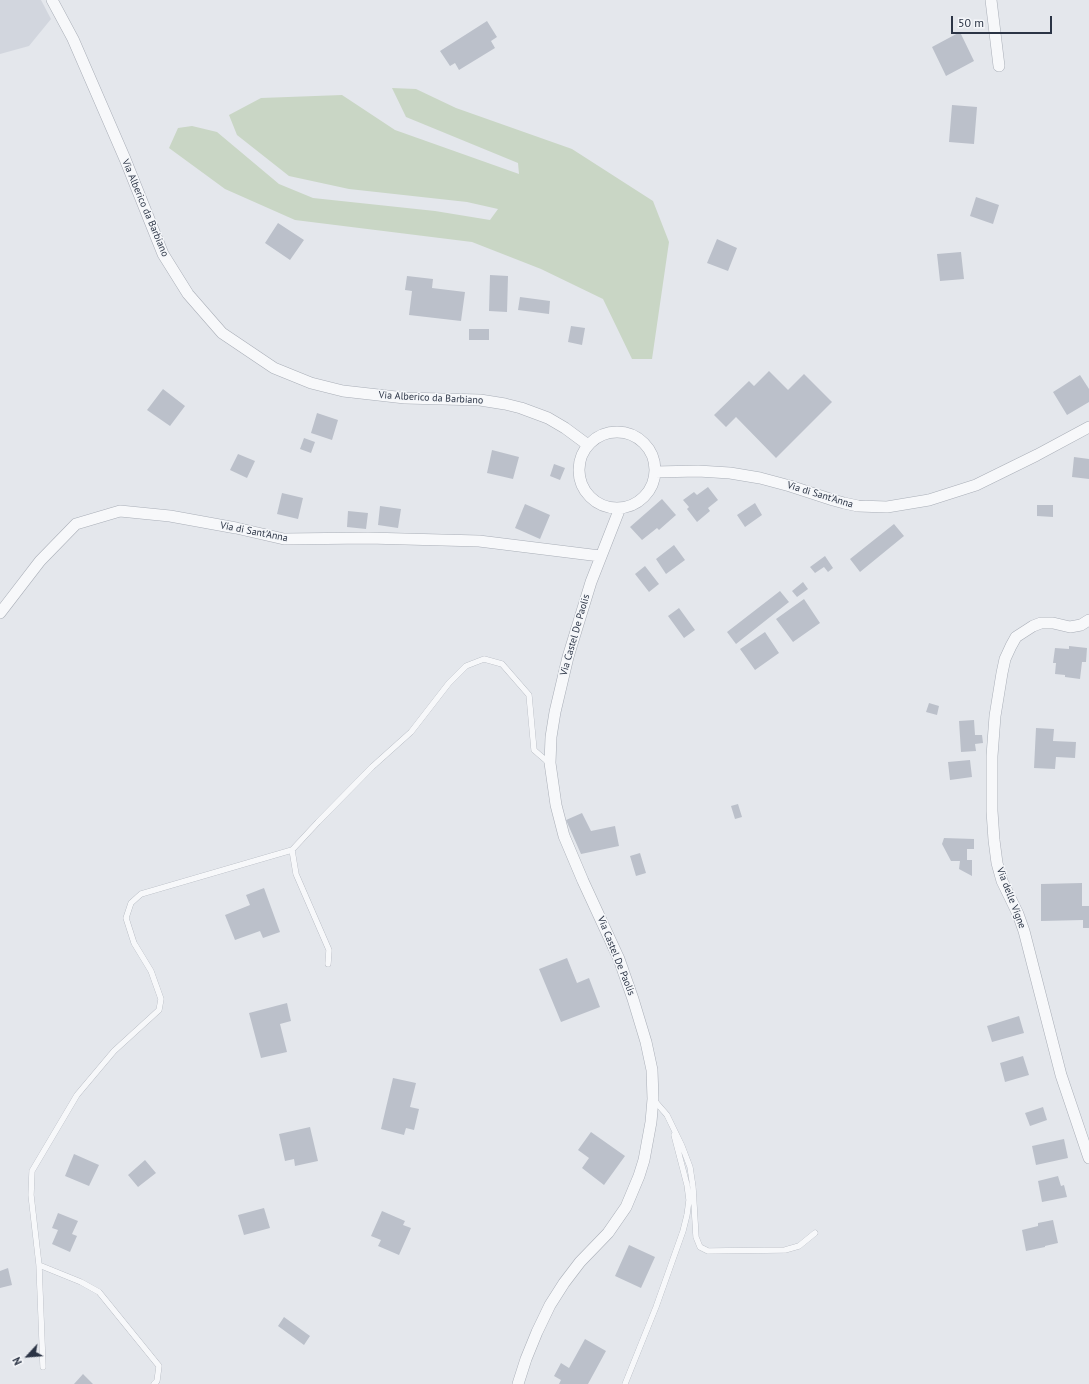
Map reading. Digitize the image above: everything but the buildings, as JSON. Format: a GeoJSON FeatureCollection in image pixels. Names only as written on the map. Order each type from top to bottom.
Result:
{"type":"FeatureCollection","features":[{"type":"Feature","properties":{"kind":"street","name":"Via Alberico da Barbiano"},"geometry":{"type":"LineString","coordinates":[[52,0],[73,39],[125,159],[163,254],[188,294],[222,333],[274,368],[311,383],[343,391],[397,397],[480,400],[505,404],[548,418],[565,428],[588,446]]}},
{"type":"Feature","properties":{"kind":"street"},"geometry":{"type":"LineString","coordinates":[[991,0],[999,66]]}},
{"type":"Feature","properties":{"kind":"street","name":"Via di Sant'Anna"},"geometry":{"type":"LineString","coordinates":[[655,472],[698,471],[730,473],[785,484],[844,503],[858,506],[887,507],[928,500],[976,485],[1038,455],[1089,427]]}},
{"type":"Feature","properties":{"kind":"street"},"geometry":{"type":"LineString","coordinates":[[619,432],[631,435],[641,441],[649,450],[653,460],[655,472],[653,483],[648,493],[644,497],[631,506],[607,508],[596,502],[586,493],[580,482],[578,469],[581,457],[588,446],[596,438],[608,433],[619,432]]}},
{"type":"Feature","properties":{"kind":"street","name":"Via Castel De Paolis"},"geometry":{"type":"LineString","coordinates":[[518,1384],[526,1359],[550,1305],[580,1262],[614,1224],[630,1198],[644,1160],[651,1122],[653,1099],[651,1063],[633,999],[611,940],[583,881],[564,836],[556,806],[550,763],[551,737],[560,684],[591,582],[620,508]]}},
{"type":"Feature","properties":{"kind":"street","name":"Via di Sant'Anna"},"geometry":{"type":"LineString","coordinates":[[0,613],[40,561],[76,524],[120,511],[170,516],[236,528],[284,539],[368,538],[479,540],[600,556]]}},
{"type":"Feature","properties":{"kind":"street","name":"Via delle Vigne"},"geometry":{"type":"LineString","coordinates":[[1089,620],[1081,625],[1070,627],[1053,623],[1033,626],[1019,634],[1010,646],[1005,659],[995,716],[992,756],[993,817],[996,854],[1002,881],[1018,914],[1024,931],[1061,1075],[1089,1158]]}},
{"type":"Feature","properties":{"kind":"lane"},"geometry":{"type":"LineString","coordinates":[[43,1367],[39,1265],[31,1195],[32,1171],[77,1095],[114,1051],[159,1010],[161,999],[151,971],[134,943],[126,918],[131,903],[141,894],[292,850],[367,773],[411,732],[449,683],[466,666],[484,659],[502,664],[529,695],[534,750],[550,763]]}},
{"type":"Feature","properties":{"kind":"lane"},"geometry":{"type":"LineString","coordinates":[[292,850],[296,874],[329,950],[328,964]]}},
{"type":"Feature","properties":{"kind":"lane"},"geometry":{"type":"LineString","coordinates":[[653,1099],[667,1115],[682,1146],[690,1168],[693,1187],[696,1237],[700,1247],[703,1250],[785,1250],[799,1246],[815,1233]]}},
{"type":"Feature","properties":{"kind":"lane"},"geometry":{"type":"LineString","coordinates":[[625,1384],[656,1307],[683,1231],[687,1215],[689,1200],[687,1185],[671,1124]]}},
{"type":"Feature","properties":{"kind":"lane"},"geometry":{"type":"LineString","coordinates":[[39,1265],[81,1282],[99,1292],[159,1366],[157,1381],[154,1384]]}},
{"type":"Feature","properties":{"kind":"shaded area"},"geometry":{"type":"Polygon","coordinates":[[[0,0],[41,0],[51,19],[29,46],[0,54],[0,0]]]}},
{"type":"Feature","properties":{"kind":"green space"},"geometry":{"type":"Polygon","coordinates":[[[392,88],[416,89],[456,108],[572,149],[653,201],[669,242],[652,359],[632,359],[603,299],[541,269],[472,242],[295,220],[225,189],[169,148],[178,128],[192,126],[217,132],[279,184],[313,198],[435,211],[490,220],[498,209],[467,202],[349,189],[289,176],[237,135],[229,115],[261,98],[342,95],[395,130],[519,174],[518,163],[406,117],[392,88]]]}}]}
